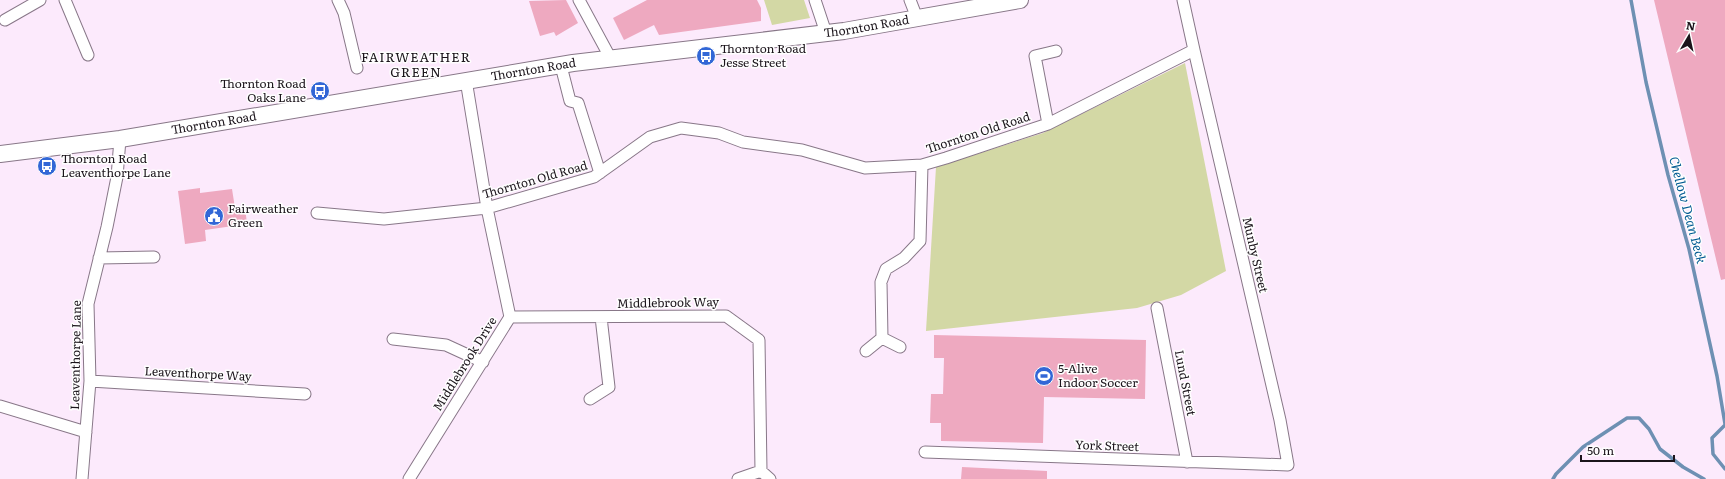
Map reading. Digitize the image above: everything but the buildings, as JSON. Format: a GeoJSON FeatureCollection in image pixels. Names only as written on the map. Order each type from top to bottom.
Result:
{"type":"FeatureCollection","features":[{"type":"Feature","properties":{"kind":"main road","name":"Thornton Road"},"geometry":{"type":"LineString","coordinates":[[0,154],[120,139],[466,80],[611,58],[826,33],[1020,0]]}},
{"type":"Feature","properties":{"kind":"street"},"geometry":{"type":"LineString","coordinates":[[5,20],[40,0]]}},
{"type":"Feature","properties":{"kind":"street"},"geometry":{"type":"LineString","coordinates":[[65,0],[88,56]]}},
{"type":"Feature","properties":{"kind":"street"},"geometry":{"type":"LineString","coordinates":[[338,0],[344,13],[357,68]]}},
{"type":"Feature","properties":{"kind":"street"},"geometry":{"type":"LineString","coordinates":[[579,0],[611,58]]}},
{"type":"Feature","properties":{"kind":"street"},"geometry":{"type":"LineString","coordinates":[[815,0],[826,33]]}},
{"type":"Feature","properties":{"kind":"street"},"geometry":{"type":"LineString","coordinates":[[910,0],[917,18]]}},
{"type":"Feature","properties":{"kind":"street"},"geometry":{"type":"LineString","coordinates":[[1183,0],[1194,50]]}},
{"type":"Feature","properties":{"kind":"street","name":"Thornton Old Road"},"geometry":{"type":"LineString","coordinates":[[318,212],[384,220],[488,208],[594,177],[650,137],[682,128],[719,133],[742,142],[802,150],[865,168],[922,165],[1048,124],[1194,50]]}},
{"type":"Feature","properties":{"kind":"street","name":"Munby Street"},"geometry":{"type":"LineString","coordinates":[[1194,50],[1280,420],[1288,465]]}},
{"type":"Feature","properties":{"kind":"street"},"geometry":{"type":"LineString","coordinates":[[1048,124],[1035,56],[1056,51]]}},
{"type":"Feature","properties":{"kind":"street"},"geometry":{"type":"LineString","coordinates":[[561,66],[570,101],[578,103],[600,173]]}},
{"type":"Feature","properties":{"kind":"street","name":"Middlebrook Drive"},"geometry":{"type":"LineString","coordinates":[[409,479],[510,317],[488,208],[466,80]]}},
{"type":"Feature","properties":{"kind":"street","name":"Leaventhorpe Lane"},"geometry":{"type":"LineString","coordinates":[[82,479],[90,381],[88,304],[117,177],[120,139]]}},
{"type":"Feature","properties":{"kind":"street"},"geometry":{"type":"LineString","coordinates":[[882,338],[881,282],[886,269],[904,258],[920,241],[922,165]]}},
{"type":"Feature","properties":{"kind":"street"},"geometry":{"type":"LineString","coordinates":[[99,258],[154,257]]}},
{"type":"Feature","properties":{"kind":"street","name":"Lund Street"},"geometry":{"type":"LineString","coordinates":[[1157,308],[1187,462]]}},
{"type":"Feature","properties":{"kind":"street","name":"Middlebrook Way"},"geometry":{"type":"LineString","coordinates":[[510,317],[726,316],[759,340],[761,470]]}},
{"type":"Feature","properties":{"kind":"street"},"geometry":{"type":"LineString","coordinates":[[590,399],[609,387],[601,317]]}},
{"type":"Feature","properties":{"kind":"street"},"geometry":{"type":"LineString","coordinates":[[882,338],[900,347]]}},
{"type":"Feature","properties":{"kind":"street"},"geometry":{"type":"LineString","coordinates":[[866,351],[882,338]]}},
{"type":"Feature","properties":{"kind":"street"},"geometry":{"type":"LineString","coordinates":[[393,339],[446,345],[483,362]]}},
{"type":"Feature","properties":{"kind":"street","name":"Leaventhorpe Way"},"geometry":{"type":"LineString","coordinates":[[90,381],[305,394]]}},
{"type":"Feature","properties":{"kind":"street"},"geometry":{"type":"LineString","coordinates":[[0,406],[86,432]]}},
{"type":"Feature","properties":{"kind":"street","name":"York Street"},"geometry":{"type":"LineString","coordinates":[[925,452],[1288,465]]}},
{"type":"Feature","properties":{"kind":"street"},"geometry":{"type":"LineString","coordinates":[[738,479],[761,470],[770,479]]}},
{"type":"Feature","properties":{"kind":"green space"},"geometry":{"type":"Polygon","coordinates":[[[764,0],[804,0],[810,18],[772,25],[764,0]]]}},
{"type":"Feature","properties":{"kind":"green space"},"geometry":{"type":"Polygon","coordinates":[[[1185,63],[1226,271],[1181,295],[1137,308],[926,331],[936,167],[1043,133],[1185,63]]]}},
{"type":"Feature","properties":{"kind":"waterway","name":"Chellow Dean Beck"},"geometry":{"type":"LineString","coordinates":[[1631,0],[1646,82],[1668,175],[1689,249],[1717,376],[1725,424]]}},
{"type":"Feature","properties":{"kind":"waterway"},"geometry":{"type":"LineString","coordinates":[[1553,479],[1556,474],[1583,447],[1627,418],[1639,418],[1649,429],[1660,449],[1683,467],[1704,479]]}},
{"type":"Feature","properties":{"kind":"waterway","name":"Chellow Dean Beck"},"geometry":{"type":"LineString","coordinates":[[1725,425],[1712,438],[1713,454],[1725,469]]}},
{"type":"Feature","properties":{"kind":"place","name":"Thornton Road Jesse Street"},"geometry":{"type":"Point","coordinates":[706,56]}},
{"type":"Feature","properties":{"kind":"place","name":"Thornton Road Oaks Lane"},"geometry":{"type":"Point","coordinates":[320,91]}},
{"type":"Feature","properties":{"kind":"place","name":"Thornton Road Leaventhorpe Lane"},"geometry":{"type":"Point","coordinates":[47,166]}},
{"type":"Feature","properties":{"kind":"place","name":"Fairweather Green"},"geometry":{"type":"Point","coordinates":[214,216]}},
{"type":"Feature","properties":{"kind":"place","name":"5-Alive Indoor Soccer"},"geometry":{"type":"Point","coordinates":[1044,376]}},
{"type":"Feature","properties":{"kind":"district","name":"FAIRWEATHER GREEN"},"geometry":{"type":"Point","coordinates":[416,64]}}]}
